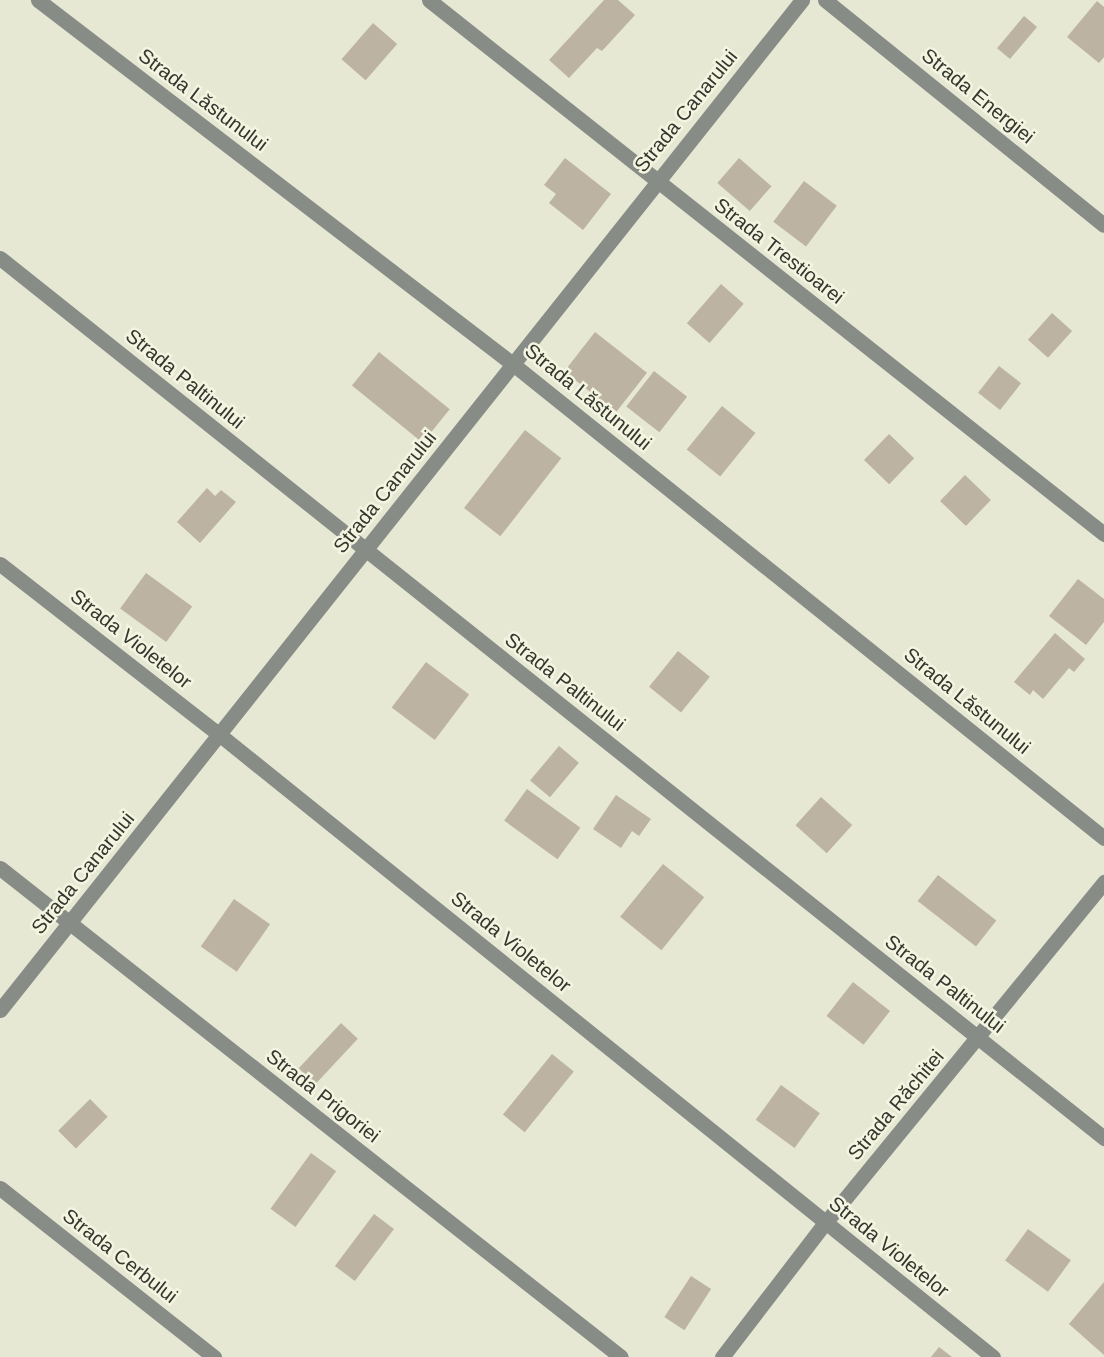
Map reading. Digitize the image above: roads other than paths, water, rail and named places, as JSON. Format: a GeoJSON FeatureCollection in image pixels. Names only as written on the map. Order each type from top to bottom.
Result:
{"type":"FeatureCollection","features":[{"type":"Feature","properties":{"kind":"street","name":"Strada Lăstunului"},"geometry":{"type":"LineString","coordinates":[[38,0],[514,365],[1104,838]]}},
{"type":"Feature","properties":{"kind":"street","name":"Strada Trestioarei"},"geometry":{"type":"LineString","coordinates":[[429,0],[1104,534]]}},
{"type":"Feature","properties":{"kind":"street","name":"Strada Canarului"},"geometry":{"type":"LineString","coordinates":[[0,1010],[802,0]]}},
{"type":"Feature","properties":{"kind":"street","name":"Strada Energiei"},"geometry":{"type":"LineString","coordinates":[[825,0],[1104,225]]}},
{"type":"Feature","properties":{"kind":"street","name":"Strada Paltinului"},"geometry":{"type":"LineString","coordinates":[[0,258],[1104,1138]]}},
{"type":"Feature","properties":{"kind":"street","name":"Strada Violetelor"},"geometry":{"type":"LineString","coordinates":[[0,564],[220,735],[993,1357]]}},
{"type":"Feature","properties":{"kind":"street","name":"Strada Prigoriei"},"geometry":{"type":"LineString","coordinates":[[0,868],[621,1357]]}},
{"type":"Feature","properties":{"kind":"street","name":"Strada Răchitei"},"geometry":{"type":"LineString","coordinates":[[722,1357],[825,1223],[979,1038],[1104,882]]}},
{"type":"Feature","properties":{"kind":"street","name":"Strada Cerbului"},"geometry":{"type":"LineString","coordinates":[[0,1188],[214,1357]]}}]}
